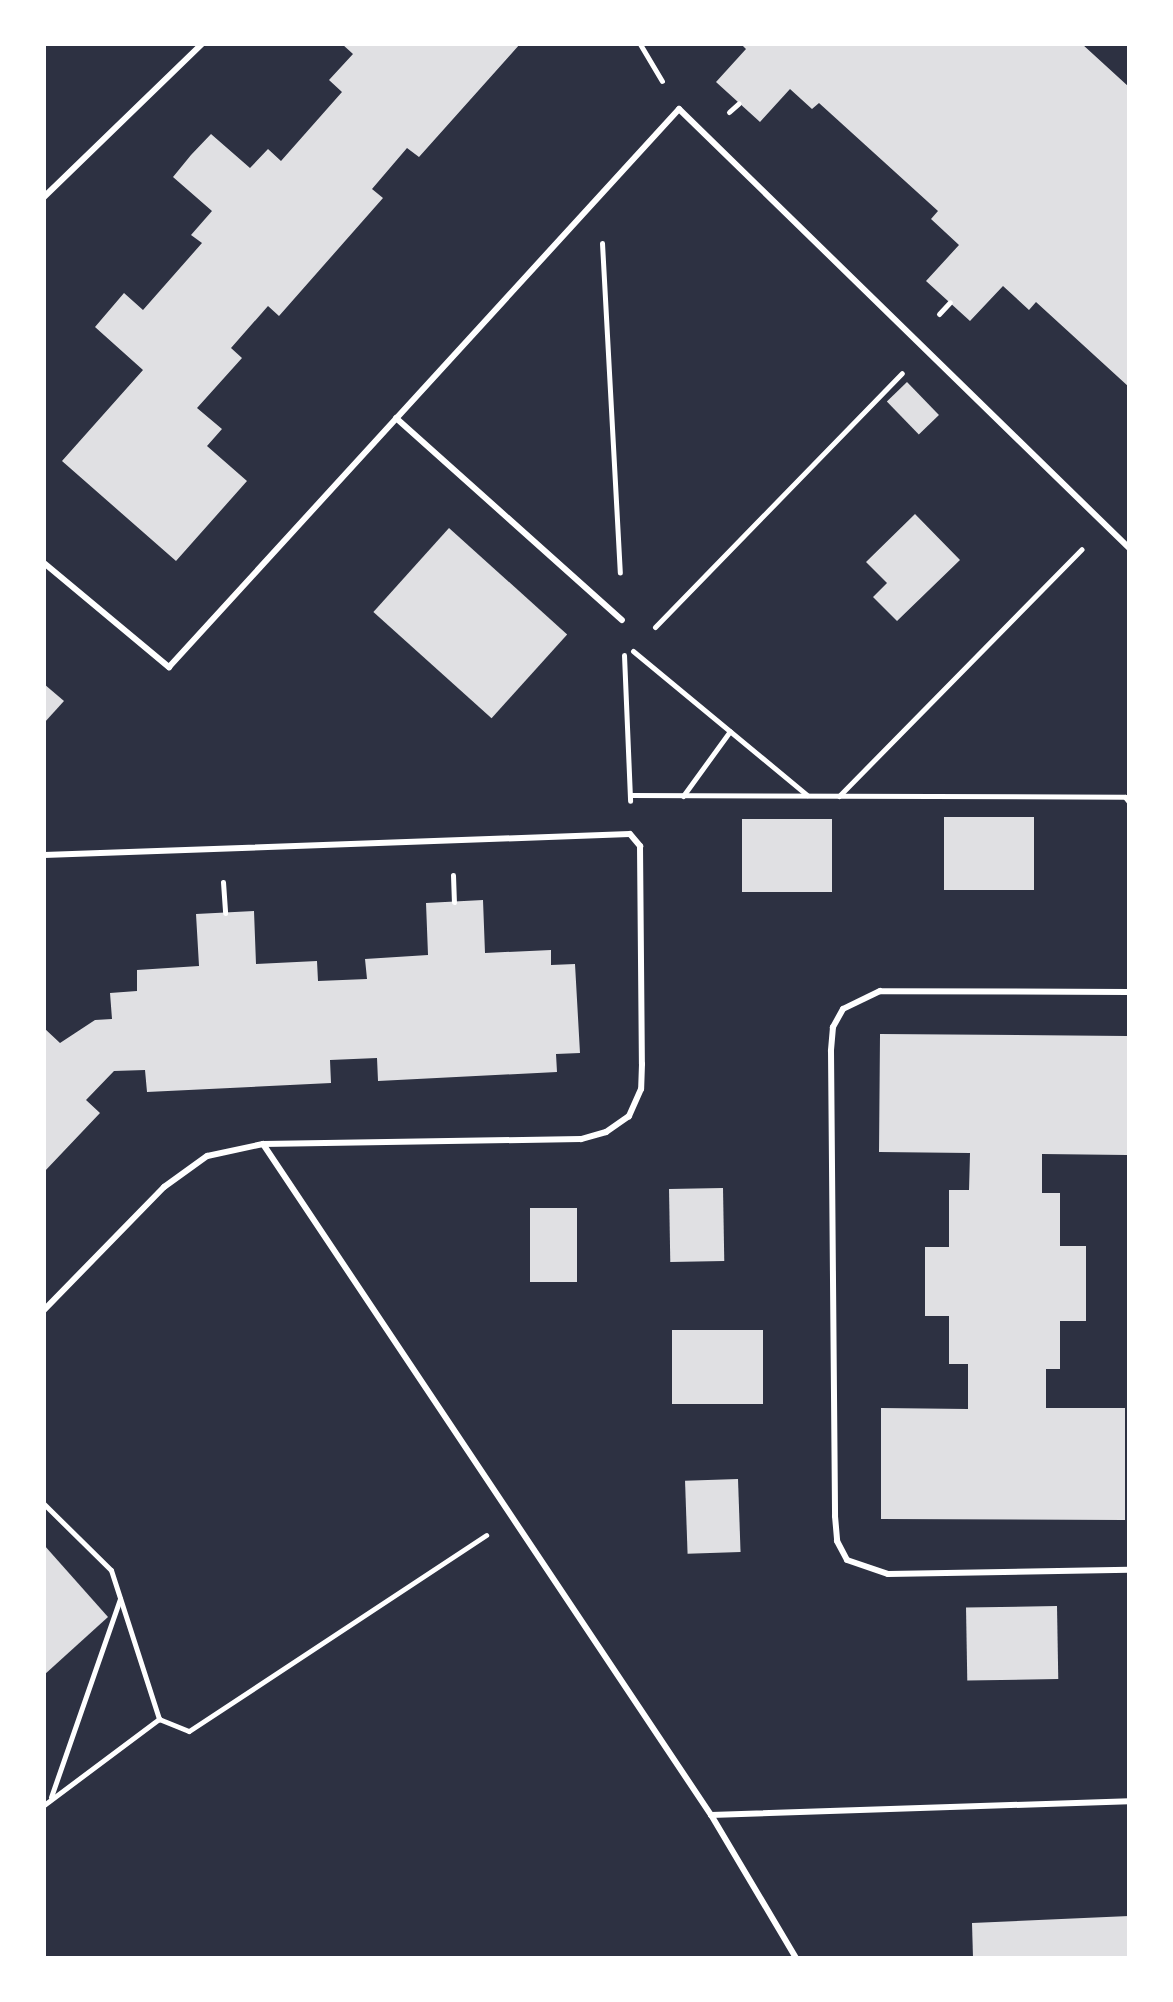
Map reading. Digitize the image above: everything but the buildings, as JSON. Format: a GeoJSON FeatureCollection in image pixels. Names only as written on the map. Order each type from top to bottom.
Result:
{"type":"FeatureCollection","features":[{"type":"Feature","properties":{"kind":"lane"},"geometry":{"type":"LineString","coordinates":[[44,197],[202,44]]}},
{"type":"Feature","properties":{"kind":"lane"},"geometry":{"type":"LineString","coordinates":[[44,563],[169,667],[679,109],[1129,548]]}},
{"type":"Feature","properties":{"kind":"lane"},"geometry":{"type":"LineString","coordinates":[[396,418],[622,620]]}},
{"type":"Feature","properties":{"kind":"lane"},"geometry":{"type":"LineString","coordinates":[[44,855],[630,834],[640,846],[642,1064],[641,1089],[629,1116],[606,1132],[581,1139],[263,1144],[234,1147],[187,1166],[44,1310]]}},
{"type":"Feature","properties":{"kind":"lane"},"geometry":{"type":"LineString","coordinates":[[1129,992],[880,991],[843,1009],[833,1027],[831,1051],[835,1516],[837,1541],[847,1560],[888,1574],[1129,1570]]}},
{"type":"Feature","properties":{"kind":"lane"},"geometry":{"type":"LineString","coordinates":[[263,1144],[711,1815],[796,1958]]}},
{"type":"Feature","properties":{"kind":"lane"},"geometry":{"type":"LineString","coordinates":[[711,1815],[1129,1801]]}},
{"type":"Feature","properties":{"kind":"path"},"geometry":{"type":"LineString","coordinates":[[729,112],[739,103]]}},
{"type":"Feature","properties":{"kind":"path"},"geometry":{"type":"LineString","coordinates":[[600,196],[622,620]]}},
{"type":"Feature","properties":{"kind":"path"},"geometry":{"type":"LineString","coordinates":[[939,314],[950,302]]}},
{"type":"Feature","properties":{"kind":"path"},"geometry":{"type":"LineString","coordinates":[[632,651],[925,349]]}},
{"type":"Feature","properties":{"kind":"path"},"geometry":{"type":"LineString","coordinates":[[838,796],[1106,525]]}},
{"type":"Feature","properties":{"kind":"path"},"geometry":{"type":"LineString","coordinates":[[630,834],[624,651],[632,651],[809,796]]}},
{"type":"Feature","properties":{"kind":"path"},"geometry":{"type":"LineString","coordinates":[[683,796],[730,731]]}},
{"type":"Feature","properties":{"kind":"path"},"geometry":{"type":"LineString","coordinates":[[630,795],[1125,797],[1129,802]]}},
{"type":"Feature","properties":{"kind":"path"},"geometry":{"type":"LineString","coordinates":[[44,1504],[111,1570],[159,1719]]}},
{"type":"Feature","properties":{"kind":"path"},"geometry":{"type":"LineString","coordinates":[[159,1719],[189,1731],[512,1518]]}},
{"type":"Feature","properties":{"kind":"path"},"geometry":{"type":"LineString","coordinates":[[50,1800],[120,1598]]}},
{"type":"Feature","properties":{"kind":"path"},"geometry":{"type":"LineString","coordinates":[[44,1805],[159,1719]]}}]}
